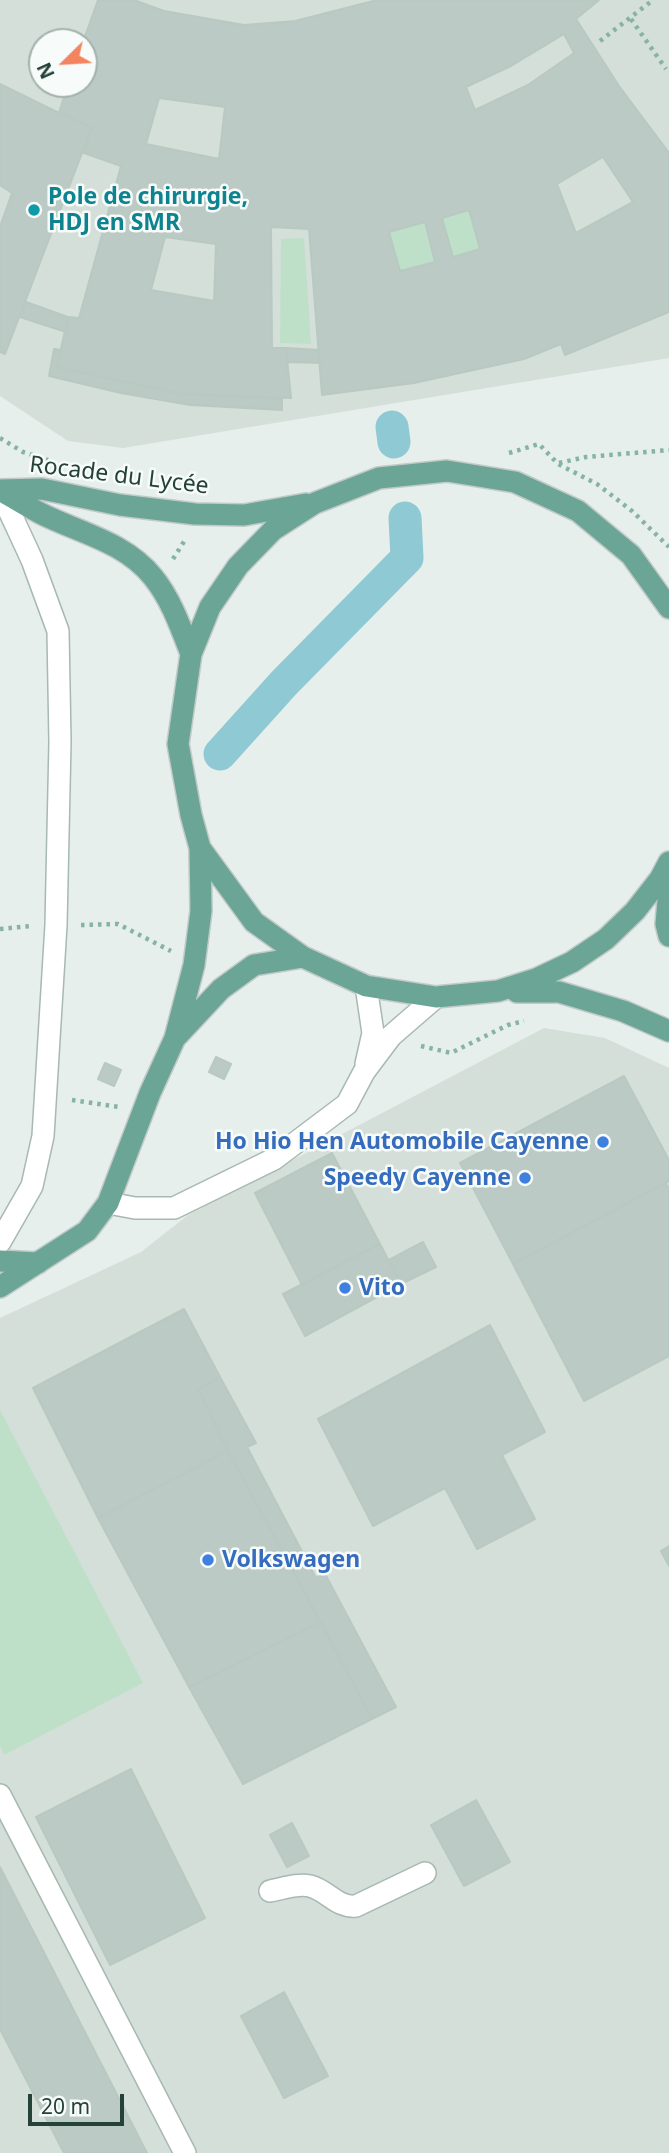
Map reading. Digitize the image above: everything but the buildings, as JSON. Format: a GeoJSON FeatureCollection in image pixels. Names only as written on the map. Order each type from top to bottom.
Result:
{"type":"FeatureCollection","features":[{"type":"Feature","properties":{"kind":"main road"},"geometry":{"type":"LineString","coordinates":[[0,1287],[87,1231],[108,1203],[150,1093],[176,1038],[194,965],[201,911],[200,848],[178,744],[191,654],[210,607],[238,566],[274,530],[314,503],[379,478],[447,471],[515,482],[578,511],[631,555],[669,608]]}},
{"type":"Feature","properties":{"kind":"main road","name":"Rocade du Lycée"},"geometry":{"type":"LineString","coordinates":[[191,654],[179,622],[153,577],[128,553],[89,533],[42,514],[0,490],[42,489],[120,505],[195,514],[244,515],[314,503]]}},
{"type":"Feature","properties":{"kind":"main road"},"geometry":{"type":"LineString","coordinates":[[200,848],[254,922],[303,957],[366,986],[436,997],[498,991],[559,992],[623,1011],[669,1031]]}},
{"type":"Feature","properties":{"kind":"main road"},"geometry":{"type":"LineString","coordinates":[[498,991],[536,979],[572,962],[606,939],[635,911],[660,879],[669,862]]}},
{"type":"Feature","properties":{"kind":"main road"},"geometry":{"type":"LineString","coordinates":[[669,889],[666,924],[669,936]]}},
{"type":"Feature","properties":{"kind":"main road"},"geometry":{"type":"LineString","coordinates":[[176,1038],[221,989],[254,965],[303,957]]}},
{"type":"Feature","properties":{"kind":"main road"},"geometry":{"type":"LineString","coordinates":[[0,1261],[38,1263]]}},
{"type":"Feature","properties":{"kind":"street"},"geometry":{"type":"LineString","coordinates":[[0,491],[32,560],[58,631],[60,742],[56,925],[43,1136],[32,1186],[1,1238],[38,1263]]}},
{"type":"Feature","properties":{"kind":"street"},"geometry":{"type":"LineString","coordinates":[[364,1072],[373,1033],[366,986]]}},
{"type":"Feature","properties":{"kind":"street"},"geometry":{"type":"LineString","coordinates":[[108,1203],[135,1209],[174,1208],[274,1158],[347,1104],[364,1072],[391,1036],[436,997]]}},
{"type":"Feature","properties":{"kind":"street"},"geometry":{"type":"LineString","coordinates":[[0,1795],[185,2153]]}},
{"type":"Feature","properties":{"kind":"street"},"geometry":{"type":"LineString","coordinates":[[270,1891],[297,1885],[309,1886],[347,1907],[356,1906],[425,1873]]}},
{"type":"Feature","properties":{"kind":"path"},"geometry":{"type":"LineString","coordinates":[[600,41],[653,0]]}},
{"type":"Feature","properties":{"kind":"path"},"geometry":{"type":"LineString","coordinates":[[631,19],[666,69]]}},
{"type":"Feature","properties":{"kind":"path"},"geometry":{"type":"LineString","coordinates":[[506,454],[539,444],[558,464],[597,484],[632,511],[669,547]]}},
{"type":"Feature","properties":{"kind":"path"},"geometry":{"type":"LineString","coordinates":[[558,464],[586,457],[669,450]]}},
{"type":"Feature","properties":{"kind":"path"},"geometry":{"type":"LineString","coordinates":[[171,563],[188,537]]}},
{"type":"Feature","properties":{"kind":"path"},"geometry":{"type":"LineString","coordinates":[[80,925],[118,924],[171,952]]}},
{"type":"Feature","properties":{"kind":"path"},"geometry":{"type":"LineString","coordinates":[[0,929],[36,926]]}},
{"type":"Feature","properties":{"kind":"path"},"geometry":{"type":"LineString","coordinates":[[411,1041],[427,1049],[451,1053],[508,1025],[532,1019]]}},
{"type":"Feature","properties":{"kind":"path"},"geometry":{"type":"LineString","coordinates":[[69,1100],[119,1107]]}},
{"type":"Feature","properties":{"kind":"shaded area"},"geometry":{"type":"Polygon","coordinates":[[[0,0],[669,0],[669,358],[123,448],[68,441],[0,396],[0,0]]]}},
{"type":"Feature","properties":{"kind":"shaded area"},"geometry":{"type":"Polygon","coordinates":[[[544,1028],[605,1038],[669,1068],[669,2153],[0,2153],[0,1318],[141,1252],[188,1215],[544,1028]]]}},
{"type":"Feature","properties":{"kind":"green space"},"geometry":{"type":"Polygon","coordinates":[[[469,210],[480,249],[453,257],[442,218],[469,210]]]}},
{"type":"Feature","properties":{"kind":"green space"},"geometry":{"type":"Polygon","coordinates":[[[425,222],[435,262],[400,271],[389,232],[425,222]]]}},
{"type":"Feature","properties":{"kind":"green space"},"geometry":{"type":"Polygon","coordinates":[[[304,238],[311,344],[280,343],[281,239],[304,238]]]}},
{"type":"Feature","properties":{"kind":"green space"},"geometry":{"type":"Polygon","coordinates":[[[0,1410],[143,1683],[4,1755],[0,1746],[0,1410]]]}},
{"type":"Feature","properties":{"kind":"waterway"},"geometry":{"type":"LineString","coordinates":[[392,427],[394,442]]}},
{"type":"Feature","properties":{"kind":"waterway"},"geometry":{"type":"LineString","coordinates":[[220,754],[284,683],[407,558],[405,518]]}},
{"type":"Feature","properties":{"kind":"place","name":"Pole de chirurgie, HDJ en SMR"},"geometry":{"type":"Point","coordinates":[34,210]}},
{"type":"Feature","properties":{"kind":"place","name":"Ho Hio Hen Automobile Cayenne"},"geometry":{"type":"Point","coordinates":[603,1142]}},
{"type":"Feature","properties":{"kind":"place","name":"Speedy Cayenne"},"geometry":{"type":"Point","coordinates":[525,1178]}},
{"type":"Feature","properties":{"kind":"place","name":"Vito"},"geometry":{"type":"Point","coordinates":[345,1288]}},
{"type":"Feature","properties":{"kind":"place","name":"Volkswagen"},"geometry":{"type":"Point","coordinates":[208,1560]}}]}
